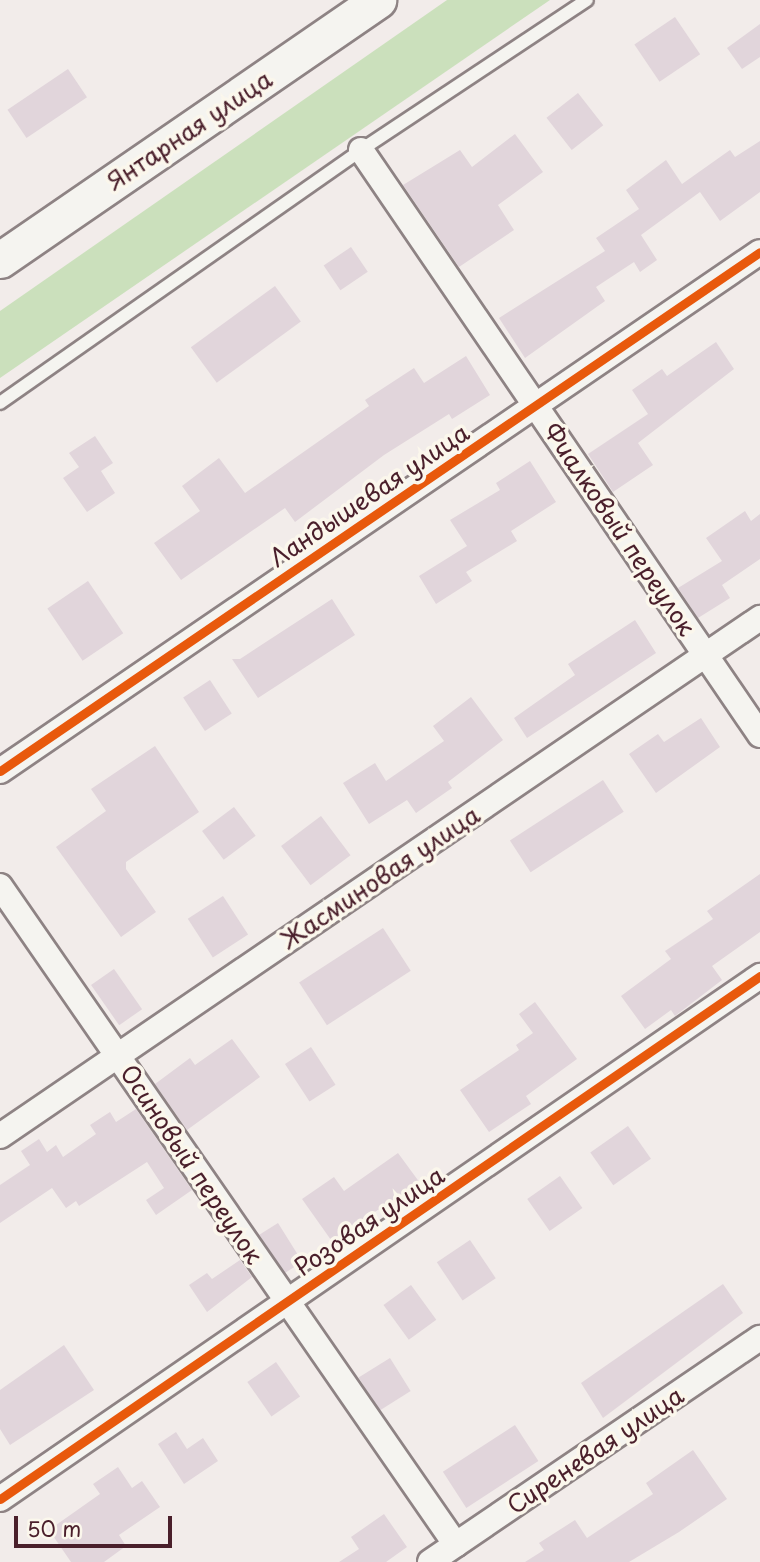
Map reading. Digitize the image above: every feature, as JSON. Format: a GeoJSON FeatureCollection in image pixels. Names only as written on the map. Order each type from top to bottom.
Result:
{"type":"FeatureCollection","features":[{"type":"Feature","properties":{"kind":"street","name":"Янтарная улица"},"geometry":{"type":"LineString","coordinates":[[0,260],[378,0]]}},
{"type":"Feature","properties":{"kind":"street","name":"Фиалковый переулок"},"geometry":{"type":"LineString","coordinates":[[361,150],[537,404],[760,735]]}},
{"type":"Feature","properties":{"kind":"street","name":"Ландышевая улица"},"geometry":{"type":"LineString","coordinates":[[0,771],[760,252]]}},
{"type":"Feature","properties":{"kind":"street","name":"Жасминовая улица"},"geometry":{"type":"LineString","coordinates":[[0,1136],[760,618]]}},
{"type":"Feature","properties":{"kind":"street","name":"Осиновый переулок"},"geometry":{"type":"LineString","coordinates":[[0,886],[456,1545]]}},
{"type":"Feature","properties":{"kind":"street","name":"Розовая улица"},"geometry":{"type":"LineString","coordinates":[[0,1499],[760,976]]}},
{"type":"Feature","properties":{"kind":"street","name":"Сиреневая улица"},"geometry":{"type":"LineString","coordinates":[[430,1562],[760,1338]]}},
{"type":"Feature","properties":{"kind":"lane"},"geometry":{"type":"LineString","coordinates":[[0,403],[361,150],[587,0]]}},
{"type":"Feature","properties":{"kind":"green space"},"geometry":{"type":"Polygon","coordinates":[[[447,0],[550,0],[0,378],[0,311],[447,0]]]}},
{"type":"Feature","properties":{"kind":"building"},"geometry":{"type":"Polygon","coordinates":[[[675,17],[700,54],[660,82],[634,44],[675,17]]]}},
{"type":"Feature","properties":{"kind":"building"},"geometry":{"type":"Polygon","coordinates":[[[760,24],[760,57],[742,69],[727,48],[760,24]]]}},
{"type":"Feature","properties":{"kind":"building"},"geometry":{"type":"Polygon","coordinates":[[[68,69],[87,97],[26,138],[7,110],[68,69]]]}},
{"type":"Feature","properties":{"kind":"building"},"geometry":{"type":"Polygon","coordinates":[[[578,93],[603,125],[572,150],[546,118],[578,93]]]}},
{"type":"Feature","properties":{"kind":"building"},"geometry":{"type":"Polygon","coordinates":[[[515,134],[543,172],[498,205],[514,230],[459,267],[403,185],[460,150],[472,167],[515,134]]]}},
{"type":"Feature","properties":{"kind":"building"},"geometry":{"type":"Polygon","coordinates":[[[760,141],[760,192],[720,221],[700,192],[641,235],[657,260],[640,272],[634,262],[596,287],[605,301],[525,358],[499,318],[605,251],[596,238],[639,209],[626,190],[666,160],[682,184],[730,150],[735,157],[760,141]]]}},
{"type":"Feature","properties":{"kind":"building"},"geometry":{"type":"Polygon","coordinates":[[[351,247],[368,272],[340,290],[324,265],[351,247]]]}},
{"type":"Feature","properties":{"kind":"building"},"geometry":{"type":"Polygon","coordinates":[[[275,286],[301,322],[217,383],[191,347],[275,286]]]}},
{"type":"Feature","properties":{"kind":"building"},"geometry":{"type":"Polygon","coordinates":[[[716,342],[734,369],[638,443],[653,465],[613,492],[588,454],[648,414],[632,390],[662,369],[667,376],[716,342]]]}},
{"type":"Feature","properties":{"kind":"building"},"geometry":{"type":"Polygon","coordinates":[[[466,356],[490,395],[452,419],[449,414],[384,455],[295,522],[285,508],[181,580],[154,543],[200,511],[182,486],[219,458],[245,493],[369,406],[365,400],[414,368],[424,383],[466,356]]]}},
{"type":"Feature","properties":{"kind":"building"},"geometry":{"type":"Polygon","coordinates":[[[95,436],[113,463],[101,471],[115,493],[87,512],[63,478],[79,467],[69,453],[95,436]]]}},
{"type":"Feature","properties":{"kind":"building"},"geometry":{"type":"Polygon","coordinates":[[[530,461],[556,502],[511,531],[517,541],[466,572],[472,581],[436,604],[419,576],[467,546],[450,520],[500,490],[496,483],[530,461]]]}},
{"type":"Feature","properties":{"kind":"building"},"geometry":{"type":"Polygon","coordinates":[[[745,511],[751,521],[760,514],[760,559],[722,585],[730,598],[698,618],[678,588],[722,561],[706,538],[745,511]]]}},
{"type":"Feature","properties":{"kind":"building"},"geometry":{"type":"Polygon","coordinates":[[[88,581],[123,633],[83,661],[47,608],[88,581]]]}},
{"type":"Feature","properties":{"kind":"building"},"geometry":{"type":"Polygon","coordinates":[[[332,599],[355,635],[258,698],[232,659],[240,659],[332,599]]]}},
{"type":"Feature","properties":{"kind":"building"},"geometry":{"type":"Polygon","coordinates":[[[635,620],[656,653],[527,738],[514,718],[575,675],[568,664],[635,620]]]}},
{"type":"Feature","properties":{"kind":"building"},"geometry":{"type":"Polygon","coordinates":[[[210,680],[232,714],[205,731],[183,697],[210,680]]]}},
{"type":"Feature","properties":{"kind":"building"},"geometry":{"type":"Polygon","coordinates":[[[471,697],[503,740],[448,782],[452,788],[416,813],[407,800],[369,824],[343,783],[375,763],[386,781],[444,741],[433,726],[471,697]]]}},
{"type":"Feature","properties":{"kind":"building"},"geometry":{"type":"Polygon","coordinates":[[[701,718],[720,747],[656,793],[629,754],[658,734],[664,742],[701,718]]]}},
{"type":"Feature","properties":{"kind":"building"},"geometry":{"type":"Polygon","coordinates":[[[155,746],[199,812],[126,862],[126,869],[156,912],[121,937],[56,847],[106,811],[91,789],[155,746]]]}},
{"type":"Feature","properties":{"kind":"building"},"geometry":{"type":"Polygon","coordinates":[[[603,780],[624,812],[531,872],[510,840],[603,780]]]}},
{"type":"Feature","properties":{"kind":"building"},"geometry":{"type":"Polygon","coordinates":[[[234,807],[256,836],[224,860],[202,831],[234,807]]]}},
{"type":"Feature","properties":{"kind":"building"},"geometry":{"type":"Polygon","coordinates":[[[321,816],[350,855],[311,885],[281,846],[321,816]]]}},
{"type":"Feature","properties":{"kind":"building"},"geometry":{"type":"Polygon","coordinates":[[[760,874],[760,932],[712,966],[722,980],[675,1016],[671,1010],[645,1029],[621,996],[671,959],[665,951],[713,919],[707,911],[760,874]]]}},
{"type":"Feature","properties":{"kind":"building"},"geometry":{"type":"Polygon","coordinates":[[[223,896],[248,935],[213,957],[188,919],[223,896]]]}},
{"type":"Feature","properties":{"kind":"building"},"geometry":{"type":"Polygon","coordinates":[[[383,928],[411,971],[327,1025],[299,982],[383,928]]]}},
{"type":"Feature","properties":{"kind":"building"},"geometry":{"type":"Polygon","coordinates":[[[114,969],[142,1009],[119,1025],[91,985],[114,969]]]}},
{"type":"Feature","properties":{"kind":"building"},"geometry":{"type":"Polygon","coordinates":[[[535,1002],[577,1059],[526,1096],[531,1104],[489,1132],[460,1090],[519,1050],[516,1045],[533,1033],[519,1014],[535,1002]]]}},
{"type":"Feature","properties":{"kind":"building"},"geometry":{"type":"Polygon","coordinates":[[[232,1039],[260,1077],[187,1130],[155,1084],[190,1058],[195,1065],[232,1039]]]}},
{"type":"Feature","properties":{"kind":"building"},"geometry":{"type":"Polygon","coordinates":[[[311,1047],[336,1085],[310,1102],[285,1064],[311,1047]]]}},
{"type":"Feature","properties":{"kind":"building"},"geometry":{"type":"Polygon","coordinates":[[[136,1109],[192,1190],[156,1215],[146,1200],[164,1188],[147,1162],[79,1206],[76,1201],[66,1208],[52,1188],[0,1223],[0,1185],[30,1165],[21,1151],[39,1139],[47,1152],[56,1145],[63,1157],[96,1134],[90,1125],[110,1112],[116,1122],[136,1109]]]}},
{"type":"Feature","properties":{"kind":"building"},"geometry":{"type":"Polygon","coordinates":[[[628,1126],[651,1159],[613,1185],[590,1152],[628,1126]]]}},
{"type":"Feature","properties":{"kind":"building"},"geometry":{"type":"Polygon","coordinates":[[[398,1153],[420,1183],[331,1240],[302,1199],[334,1177],[344,1191],[398,1153]]]}},
{"type":"Feature","properties":{"kind":"building"},"geometry":{"type":"Polygon","coordinates":[[[560,1176],[582,1208],[550,1231],[527,1199],[560,1176]]]}},
{"type":"Feature","properties":{"kind":"building"},"geometry":{"type":"Polygon","coordinates":[[[278,1223],[302,1262],[284,1274],[259,1235],[278,1223]]]}},
{"type":"Feature","properties":{"kind":"building"},"geometry":{"type":"Polygon","coordinates":[[[470,1240],[496,1278],[463,1301],[437,1262],[470,1240]]]}},
{"type":"Feature","properties":{"kind":"building"},"geometry":{"type":"Polygon","coordinates":[[[240,1260],[252,1277],[207,1312],[189,1285],[207,1273],[212,1279],[240,1260]]]}},
{"type":"Feature","properties":{"kind":"building"},"geometry":{"type":"Polygon","coordinates":[[[723,1284],[743,1313],[603,1418],[581,1383],[723,1284]]]}},
{"type":"Feature","properties":{"kind":"building"},"geometry":{"type":"Polygon","coordinates":[[[411,1285],[436,1320],[409,1340],[383,1305],[411,1285]]]}},
{"type":"Feature","properties":{"kind":"building"},"geometry":{"type":"Polygon","coordinates":[[[64,1345],[94,1390],[10,1445],[0,1429],[0,1390],[64,1345]]]}},
{"type":"Feature","properties":{"kind":"building"},"geometry":{"type":"Polygon","coordinates":[[[390,1358],[411,1391],[379,1411],[359,1378],[390,1358]]]}},
{"type":"Feature","properties":{"kind":"building"},"geometry":{"type":"Polygon","coordinates":[[[276,1362],[300,1396],[271,1416],[247,1382],[276,1362]]]}},
{"type":"Feature","properties":{"kind":"building"},"geometry":{"type":"Polygon","coordinates":[[[515,1425],[538,1461],[466,1508],[443,1472],[515,1425]]]}},
{"type":"Feature","properties":{"kind":"building"},"geometry":{"type":"Polygon","coordinates":[[[176,1432],[187,1449],[203,1438],[218,1461],[184,1484],[158,1444],[176,1432]]]}},
{"type":"Feature","properties":{"kind":"building"},"geometry":{"type":"Polygon","coordinates":[[[693,1450],[727,1499],[679,1532],[629,1562],[525,1562],[544,1550],[539,1543],[575,1520],[587,1538],[653,1494],[646,1483],[693,1450]]]}},
{"type":"Feature","properties":{"kind":"building"},"geometry":{"type":"Polygon","coordinates":[[[118,1467],[132,1488],[142,1481],[160,1507],[119,1535],[126,1546],[104,1562],[71,1562],[49,1530],[100,1494],[93,1484],[118,1467]]]}},
{"type":"Feature","properties":{"kind":"building"},"geometry":{"type":"Polygon","coordinates":[[[384,1514],[407,1547],[386,1562],[339,1562],[359,1549],[351,1537],[384,1514]]]}},
{"type":"Feature","properties":{"kind":"cycle path"},"geometry":{"type":"LineString","coordinates":[[0,771],[760,252]]}},
{"type":"Feature","properties":{"kind":"cycle path"},"geometry":{"type":"LineString","coordinates":[[0,1499],[760,976]]}}]}
